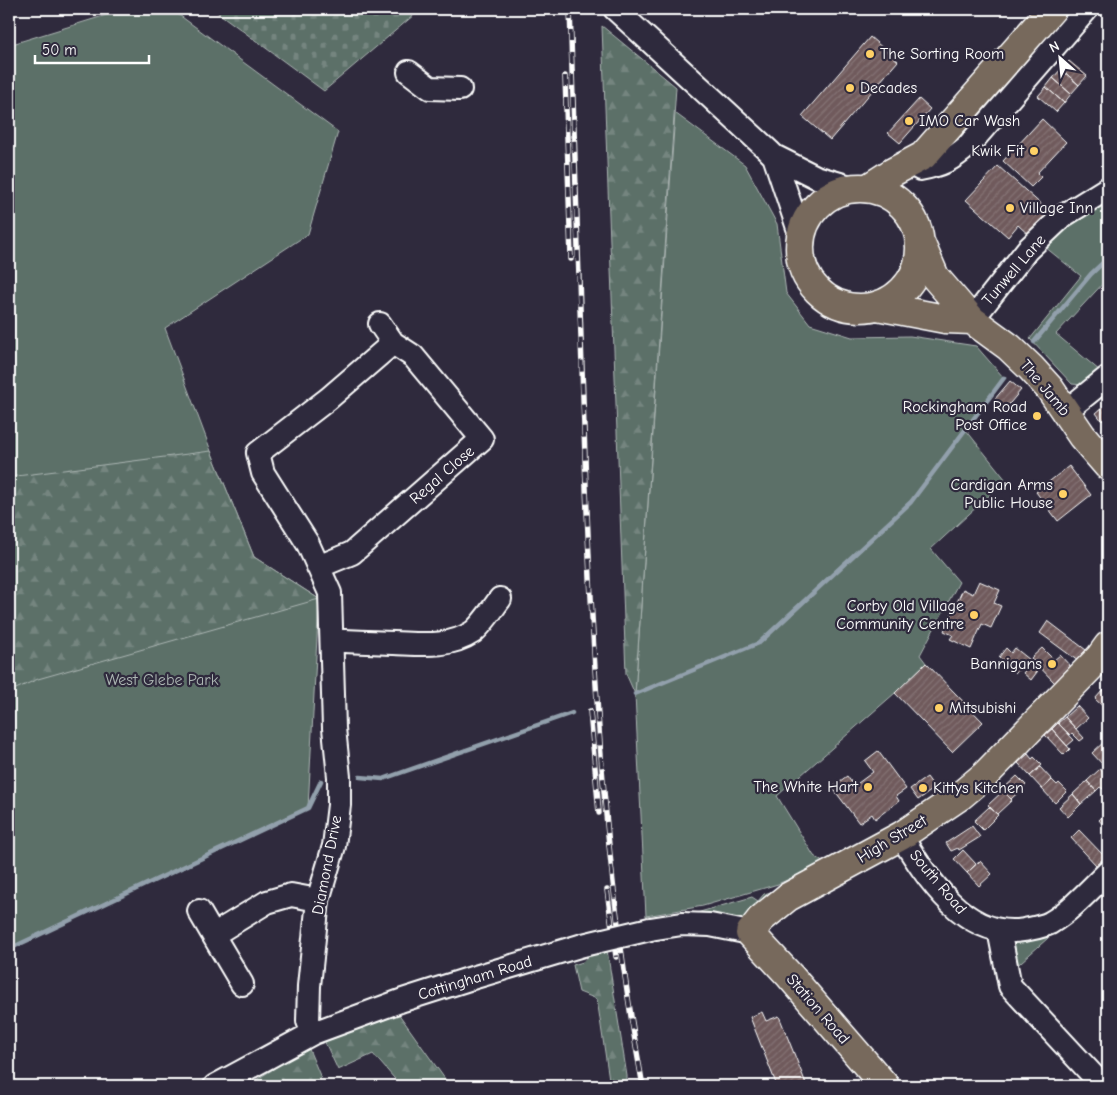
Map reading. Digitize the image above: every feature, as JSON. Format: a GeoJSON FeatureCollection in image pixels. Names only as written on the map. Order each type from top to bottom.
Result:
{"type":"FeatureCollection","features":[{"type":"Feature","properties":{"kind":"main road"},"geometry":{"type":"LineString","coordinates":[[877,306],[896,296],[910,282],[918,263],[913,185],[922,163],[1052,9]]}},
{"type":"Feature","properties":{"kind":"main road"},"geometry":{"type":"LineString","coordinates":[[922,163],[893,172],[861,188],[829,196],[810,213],[800,237],[800,258],[807,277],[820,293],[837,304],[857,308],[877,306],[945,319],[972,320]]}},
{"type":"Feature","properties":{"kind":"main road"},"geometry":{"type":"LineString","coordinates":[[861,188],[885,193],[901,203],[916,230]]}},
{"type":"Feature","properties":{"kind":"main road","name":"The Jamb"},"geometry":{"type":"LineString","coordinates":[[916,230],[935,277],[972,320],[1003,342],[1031,368],[1050,389],[1082,436],[1108,466]]}},
{"type":"Feature","properties":{"kind":"main road","name":"High Street"},"geometry":{"type":"LineString","coordinates":[[750,933],[761,919],[788,897],[901,836],[960,796],[985,776],[1100,657],[1108,646]]}},
{"type":"Feature","properties":{"kind":"main road","name":"Station Road"},"geometry":{"type":"LineString","coordinates":[[750,933],[790,976],[885,1086]]}},
{"type":"Feature","properties":{"kind":"street"},"geometry":{"type":"LineString","coordinates":[[615,9],[774,156],[816,177],[861,188]]}},
{"type":"Feature","properties":{"kind":"street"},"geometry":{"type":"LineString","coordinates":[[922,163],[937,166],[953,159],[968,146],[1087,9]]}},
{"type":"Feature","properties":{"kind":"street"},"geometry":{"type":"LineString","coordinates":[[409,72],[430,88],[460,88]]}},
{"type":"Feature","properties":{"kind":"street"},"geometry":{"type":"LineString","coordinates":[[774,156],[800,237]]}},
{"type":"Feature","properties":{"kind":"street","name":"Tunwell Lane"},"geometry":{"type":"LineString","coordinates":[[972,320],[1027,250],[1063,216],[1108,188]]}},
{"type":"Feature","properties":{"kind":"street","name":"Regal Close"},"geometry":{"type":"LineString","coordinates":[[318,567],[352,553],[482,439],[413,356],[394,343],[380,324]]}},
{"type":"Feature","properties":{"kind":"street"},"geometry":{"type":"LineString","coordinates":[[318,567],[308,544],[263,473],[258,453],[328,399],[394,343]]}},
{"type":"Feature","properties":{"kind":"street"},"geometry":{"type":"LineString","coordinates":[[1066,411],[1108,377]]}},
{"type":"Feature","properties":{"kind":"street","name":"Diamond Drive"},"geometry":{"type":"LineString","coordinates":[[313,1033],[308,1021],[309,986],[318,900],[334,846],[340,777],[334,728],[330,593],[318,567]]}},
{"type":"Feature","properties":{"kind":"street"},"geometry":{"type":"LineString","coordinates":[[332,640],[423,646],[439,644],[458,639],[474,631],[500,599]]}},
{"type":"Feature","properties":{"kind":"street","name":"South Road"},"geometry":{"type":"LineString","coordinates":[[901,836],[915,859],[956,908],[974,921],[999,930],[1016,931],[1048,924],[1060,917],[1108,872]]}},
{"type":"Feature","properties":{"kind":"street"},"geometry":{"type":"LineString","coordinates":[[214,935],[268,902],[291,895],[318,900]]}},
{"type":"Feature","properties":{"kind":"street"},"geometry":{"type":"LineString","coordinates":[[199,911],[242,984]]}},
{"type":"Feature","properties":{"kind":"street","name":"Cottingham Road"},"geometry":{"type":"LineString","coordinates":[[215,1086],[313,1033],[463,980],[584,945],[682,924],[710,925],[750,933]]}},
{"type":"Feature","properties":{"kind":"street"},"geometry":{"type":"LineString","coordinates":[[999,930],[1010,986],[1102,1086]]}},
{"type":"Feature","properties":{"kind":"green space","name":"West Glebe Park"},"geometry":{"type":"Polygon","coordinates":[[[126,9],[171,9],[338,132],[308,234],[165,328],[211,451],[254,557],[319,599],[308,808],[9,949],[9,45],[126,9]]]}},
{"type":"Feature","properties":{"kind":"green space"},"geometry":{"type":"Polygon","coordinates":[[[213,9],[421,9],[324,91],[213,9]]]}},
{"type":"Feature","properties":{"kind":"green space"},"geometry":{"type":"Polygon","coordinates":[[[602,26],[676,87],[635,694],[626,674],[602,26]]]}},
{"type":"Feature","properties":{"kind":"green space"},"geometry":{"type":"Polygon","coordinates":[[[675,113],[745,165],[777,224],[786,293],[810,324],[852,337],[910,336],[976,346],[1004,378],[966,430],[1006,480],[931,549],[959,582],[920,655],[926,663],[895,693],[777,796],[814,856],[824,863],[778,884],[703,906],[646,916],[635,694],[675,113]]]}},
{"type":"Feature","properties":{"kind":"green space"},"geometry":{"type":"Polygon","coordinates":[[[1108,202],[1108,278],[1056,334],[1100,371],[1083,385],[1072,384],[1030,339],[1081,276],[1040,243],[1065,220],[1103,206],[1108,202]]]}},
{"type":"Feature","properties":{"kind":"green space"},"geometry":{"type":"Polygon","coordinates":[[[211,451],[254,557],[319,599],[38,679],[9,692],[9,477],[211,451]]]}},
{"type":"Feature","properties":{"kind":"green space"},"geometry":{"type":"Polygon","coordinates":[[[774,891],[746,918],[741,920],[686,916],[752,897],[758,901],[764,894],[774,891]]]}},
{"type":"Feature","properties":{"kind":"green space"},"geometry":{"type":"Polygon","coordinates":[[[1043,932],[1048,938],[1012,970],[1011,949],[1013,945],[1025,938],[1043,932]]]}},
{"type":"Feature","properties":{"kind":"green space"},"geometry":{"type":"Polygon","coordinates":[[[607,950],[627,1086],[610,1086],[597,999],[579,992],[573,965],[583,962],[589,955],[607,950]]]}},
{"type":"Feature","properties":{"kind":"green space"},"geometry":{"type":"Polygon","coordinates":[[[398,1013],[450,1086],[401,1086],[373,1054],[338,1070],[324,1040],[398,1013]]]}},
{"type":"Feature","properties":{"kind":"green space"},"geometry":{"type":"Polygon","coordinates":[[[308,1047],[321,1078],[307,1086],[248,1085],[308,1047]]]}},
{"type":"Feature","properties":{"kind":"building","name":"Decades"},"geometry":{"type":"Polygon","coordinates":[[[870,37],[898,61],[830,140],[802,116],[870,37]]]}},
{"type":"Feature","properties":{"kind":"building"},"geometry":{"type":"Polygon","coordinates":[[[1069,61],[1087,76],[1079,85],[1061,69],[1069,61]]]}},
{"type":"Feature","properties":{"kind":"building"},"geometry":{"type":"Polygon","coordinates":[[[1061,69],[1079,85],[1071,94],[1053,78],[1061,69]]]}},
{"type":"Feature","properties":{"kind":"building"},"geometry":{"type":"Polygon","coordinates":[[[1053,78],[1071,94],[1064,103],[1046,87],[1053,78]]]}},
{"type":"Feature","properties":{"kind":"building"},"geometry":{"type":"Polygon","coordinates":[[[1046,87],[1064,103],[1056,112],[1038,96],[1046,87]]]}},
{"type":"Feature","properties":{"kind":"building","name":"IMO Car Wash"},"geometry":{"type":"Polygon","coordinates":[[[919,99],[930,109],[900,143],[888,133],[919,99]]]}},
{"type":"Feature","properties":{"kind":"building","name":"Kwik Fit"},"geometry":{"type":"Polygon","coordinates":[[[1042,119],[1066,142],[1037,173],[1041,177],[1031,187],[1003,161],[1042,119]]]}},
{"type":"Feature","properties":{"kind":"building","name":"Village Inn"},"geometry":{"type":"Polygon","coordinates":[[[998,166],[1053,215],[1032,238],[1018,225],[1008,237],[966,200],[998,166]]]}},
{"type":"Feature","properties":{"kind":"building"},"geometry":{"type":"Polygon","coordinates":[[[1010,381],[1021,390],[1005,409],[994,400],[1010,381]]]}},
{"type":"Feature","properties":{"kind":"building"},"geometry":{"type":"Polygon","coordinates":[[[1108,403],[1108,415],[1102,421],[1096,413],[1108,403]]]}},
{"type":"Feature","properties":{"kind":"building","name":"Cardigan Arms Public House"},"geometry":{"type":"Polygon","coordinates":[[[1069,466],[1091,495],[1058,521],[1036,492],[1069,466]]]}},
{"type":"Feature","properties":{"kind":"building","name":"Corby Old Village Community Centre"},"geometry":{"type":"Polygon","coordinates":[[[979,581],[1000,590],[994,603],[1001,606],[991,628],[982,624],[971,649],[950,639],[953,635],[944,631],[963,589],[973,594],[979,581]]]}},
{"type":"Feature","properties":{"kind":"building"},"geometry":{"type":"Polygon","coordinates":[[[1048,621],[1086,650],[1078,661],[1040,633],[1048,621]]]}},
{"type":"Feature","properties":{"kind":"building"},"geometry":{"type":"Polygon","coordinates":[[[1006,648],[1011,653],[1015,648],[1040,668],[1031,680],[1023,673],[1027,668],[1023,665],[1016,673],[999,657],[1006,648]]]}},
{"type":"Feature","properties":{"kind":"building","name":"Bannigans"},"geometry":{"type":"Polygon","coordinates":[[[1042,648],[1054,660],[1060,655],[1071,667],[1055,683],[1031,658],[1042,648]]]}},
{"type":"Feature","properties":{"kind":"building","name":"Mitsubishi"},"geometry":{"type":"Polygon","coordinates":[[[926,663],[983,722],[952,752],[895,693],[926,663]]]}},
{"type":"Feature","properties":{"kind":"building"},"geometry":{"type":"Polygon","coordinates":[[[1103,690],[1108,695],[1108,711],[1095,699],[1103,690]]]}},
{"type":"Feature","properties":{"kind":"building"},"geometry":{"type":"Polygon","coordinates":[[[1077,706],[1088,718],[1076,729],[1065,717],[1077,706]]]}},
{"type":"Feature","properties":{"kind":"building"},"geometry":{"type":"Polygon","coordinates":[[[1065,717],[1084,738],[1080,741],[1072,733],[1070,735],[1058,723],[1065,717]]]}},
{"type":"Feature","properties":{"kind":"building"},"geometry":{"type":"Polygon","coordinates":[[[1058,723],[1074,740],[1067,746],[1052,729],[1058,723]]]}},
{"type":"Feature","properties":{"kind":"building"},"geometry":{"type":"Polygon","coordinates":[[[1052,729],[1070,749],[1064,755],[1045,735],[1052,729]]]}},
{"type":"Feature","properties":{"kind":"building"},"geometry":{"type":"Polygon","coordinates":[[[1105,741],[1108,745],[1108,762],[1104,766],[1092,753],[1105,741]]]}},
{"type":"Feature","properties":{"kind":"building","name":"The White Hart"},"geometry":{"type":"Polygon","coordinates":[[[878,751],[906,789],[896,796],[899,801],[875,819],[872,814],[859,823],[832,787],[847,776],[854,786],[873,772],[865,761],[878,751]]]}},
{"type":"Feature","properties":{"kind":"building"},"geometry":{"type":"Polygon","coordinates":[[[1028,754],[1042,765],[1030,776],[1018,763],[1028,754]]]}},
{"type":"Feature","properties":{"kind":"building"},"geometry":{"type":"Polygon","coordinates":[[[1040,767],[1052,780],[1042,789],[1030,776],[1040,767]]]}},
{"type":"Feature","properties":{"kind":"building"},"geometry":{"type":"Polygon","coordinates":[[[1100,769],[1108,778],[1108,784],[1103,789],[1100,787],[1096,791],[1087,781],[1100,769]]]}},
{"type":"Feature","properties":{"kind":"building"},"geometry":{"type":"Polygon","coordinates":[[[1017,776],[1026,785],[1011,799],[1002,790],[1017,776]]]}},
{"type":"Feature","properties":{"kind":"building","name":"Kittys Kitchen"},"geometry":{"type":"Polygon","coordinates":[[[927,777],[935,788],[918,800],[910,789],[927,777]]]}},
{"type":"Feature","properties":{"kind":"building"},"geometry":{"type":"Polygon","coordinates":[[[1052,780],[1057,785],[1059,783],[1067,791],[1055,803],[1042,789],[1052,780]]]}},
{"type":"Feature","properties":{"kind":"building"},"geometry":{"type":"Polygon","coordinates":[[[1087,781],[1096,791],[1081,804],[1073,794],[1087,781]]]}},
{"type":"Feature","properties":{"kind":"building"},"geometry":{"type":"Polygon","coordinates":[[[1003,791],[1012,800],[997,814],[988,805],[1003,791]]]}},
{"type":"Feature","properties":{"kind":"building"},"geometry":{"type":"Polygon","coordinates":[[[1073,794],[1081,804],[1068,817],[1059,807],[1073,794]]]}},
{"type":"Feature","properties":{"kind":"building"},"geometry":{"type":"Polygon","coordinates":[[[989,807],[998,815],[983,830],[974,821],[989,807]]]}},
{"type":"Feature","properties":{"kind":"building"},"geometry":{"type":"Polygon","coordinates":[[[1108,811],[1108,831],[1099,820],[1108,811]]]}},
{"type":"Feature","properties":{"kind":"building"},"geometry":{"type":"Polygon","coordinates":[[[972,826],[980,837],[959,850],[958,848],[951,851],[946,843],[972,826]]]}},
{"type":"Feature","properties":{"kind":"building"},"geometry":{"type":"Polygon","coordinates":[[[1079,830],[1105,857],[1096,865],[1071,838],[1079,830]]]}},
{"type":"Feature","properties":{"kind":"building"},"geometry":{"type":"Polygon","coordinates":[[[963,850],[976,864],[967,873],[954,859],[963,850]]]}},
{"type":"Feature","properties":{"kind":"building"},"geometry":{"type":"Polygon","coordinates":[[[980,861],[992,874],[979,886],[967,873],[980,861]]]}},
{"type":"Feature","properties":{"kind":"building"},"geometry":{"type":"Polygon","coordinates":[[[762,1012],[766,1021],[779,1016],[807,1086],[777,1086],[750,1017],[762,1012]]]}},
{"type":"Feature","properties":{"kind":"waterway"},"geometry":{"type":"LineString","coordinates":[[1034,342],[1091,274],[1108,258]]}},
{"type":"Feature","properties":{"kind":"waterway"},"geometry":{"type":"LineString","coordinates":[[635,694],[759,643],[911,502],[1004,378]]}},
{"type":"Feature","properties":{"kind":"waterway"},"geometry":{"type":"LineString","coordinates":[[360,777],[383,779],[572,713]]}},
{"type":"Feature","properties":{"kind":"waterway"},"geometry":{"type":"LineString","coordinates":[[9,949],[308,808],[321,781]]}},
{"type":"Feature","properties":{"kind":"railway"},"geometry":{"type":"LineString","coordinates":[[570,9],[586,487],[598,712],[611,863],[630,1012],[643,1086]]}},
{"type":"Feature","properties":{"kind":"railway"},"geometry":{"type":"LineString","coordinates":[[565,76],[571,259]]}},
{"type":"Feature","properties":{"kind":"railway"},"geometry":{"type":"LineString","coordinates":[[590,711],[599,813]]}},
{"type":"Feature","properties":{"kind":"railway"},"geometry":{"type":"LineString","coordinates":[[607,890],[616,957]]}},
{"type":"Feature","properties":{"kind":"place","name":"The Sorting Room"},"geometry":{"type":"Point","coordinates":[870,54]}},
{"type":"Feature","properties":{"kind":"place","name":"Decades"},"geometry":{"type":"Point","coordinates":[850,88]}},
{"type":"Feature","properties":{"kind":"place","name":"IMO Car Wash"},"geometry":{"type":"Point","coordinates":[909,121]}},
{"type":"Feature","properties":{"kind":"place","name":"Kwik Fit"},"geometry":{"type":"Point","coordinates":[1034,151]}},
{"type":"Feature","properties":{"kind":"place","name":"Village Inn"},"geometry":{"type":"Point","coordinates":[1010,208]}},
{"type":"Feature","properties":{"kind":"place","name":"Rockingham Road Post Office"},"geometry":{"type":"Point","coordinates":[1037,416]}},
{"type":"Feature","properties":{"kind":"place","name":"Cardigan Arms Public House"},"geometry":{"type":"Point","coordinates":[1063,494]}},
{"type":"Feature","properties":{"kind":"place","name":"Corby Old Village Community Centre"},"geometry":{"type":"Point","coordinates":[974,615]}},
{"type":"Feature","properties":{"kind":"place","name":"Bannigans"},"geometry":{"type":"Point","coordinates":[1052,664]}},
{"type":"Feature","properties":{"kind":"place","name":"Mitsubishi"},"geometry":{"type":"Point","coordinates":[939,708]}},
{"type":"Feature","properties":{"kind":"place","name":"The White Hart"},"geometry":{"type":"Point","coordinates":[868,787]}},
{"type":"Feature","properties":{"kind":"place","name":"Kittys Kitchen"},"geometry":{"type":"Point","coordinates":[923,788]}}]}
